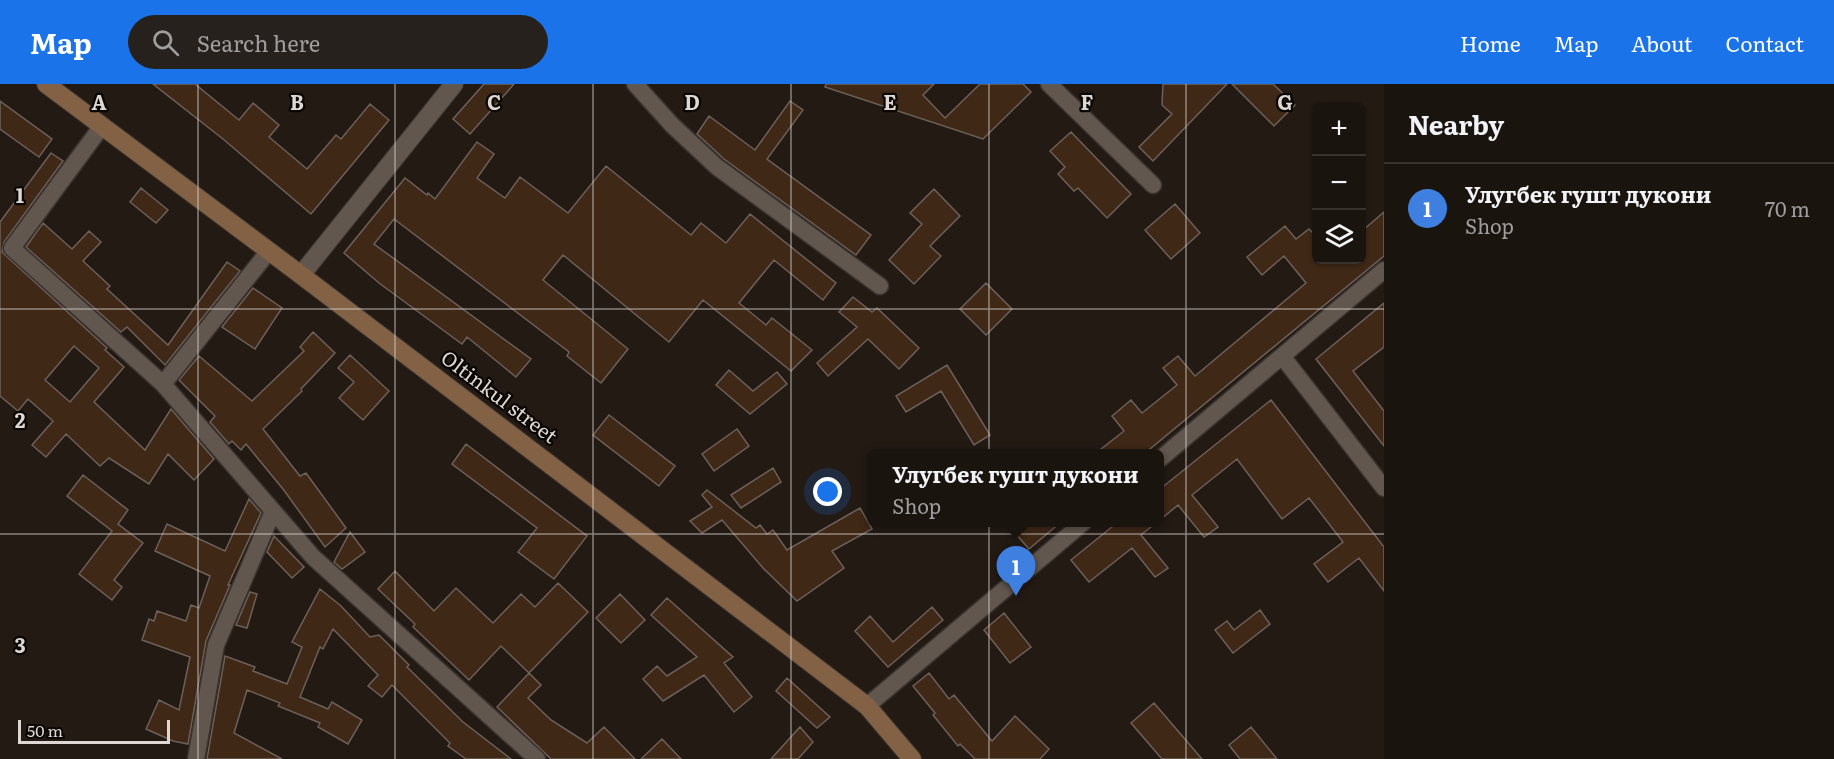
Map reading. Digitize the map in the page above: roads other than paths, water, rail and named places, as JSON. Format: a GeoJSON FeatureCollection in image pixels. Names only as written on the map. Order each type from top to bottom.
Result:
{"type":"FeatureCollection","features":[{"type":"Feature","properties":{"kind":"main road","name":"Oltinkul street"},"geometry":{"type":"LineString","coordinates":[[46,84],[867,706],[912,759]]}},
{"type":"Feature","properties":{"kind":"street"},"geometry":{"type":"LineString","coordinates":[[301,275],[454,84]]}},
{"type":"Feature","properties":{"kind":"street"},"geometry":{"type":"LineString","coordinates":[[635,84],[672,125],[717,167],[880,286]]}},
{"type":"Feature","properties":{"kind":"street"},"geometry":{"type":"LineString","coordinates":[[1049,84],[1153,185]]}},
{"type":"Feature","properties":{"kind":"street"},"geometry":{"type":"LineString","coordinates":[[102,126],[12,248],[163,384],[313,557],[537,759]]}},
{"type":"Feature","properties":{"kind":"street"},"geometry":{"type":"LineString","coordinates":[[163,384],[269,251]]}},
{"type":"Feature","properties":{"kind":"street"},"geometry":{"type":"LineString","coordinates":[[1164,456],[1384,270]]}},
{"type":"Feature","properties":{"kind":"street"},"geometry":{"type":"LineString","coordinates":[[1282,356],[1384,488]]}},
{"type":"Feature","properties":{"kind":"street"},"geometry":{"type":"LineString","coordinates":[[196,759],[216,645],[273,511]]}},
{"type":"Feature","properties":{"kind":"street"},"geometry":{"type":"LineString","coordinates":[[867,706],[1078,527]]}},
{"type":"Feature","properties":{"kind":"place","name":"Улугбек гушт дукони"},"geometry":{"type":"Point","coordinates":[1016,596]}}]}
